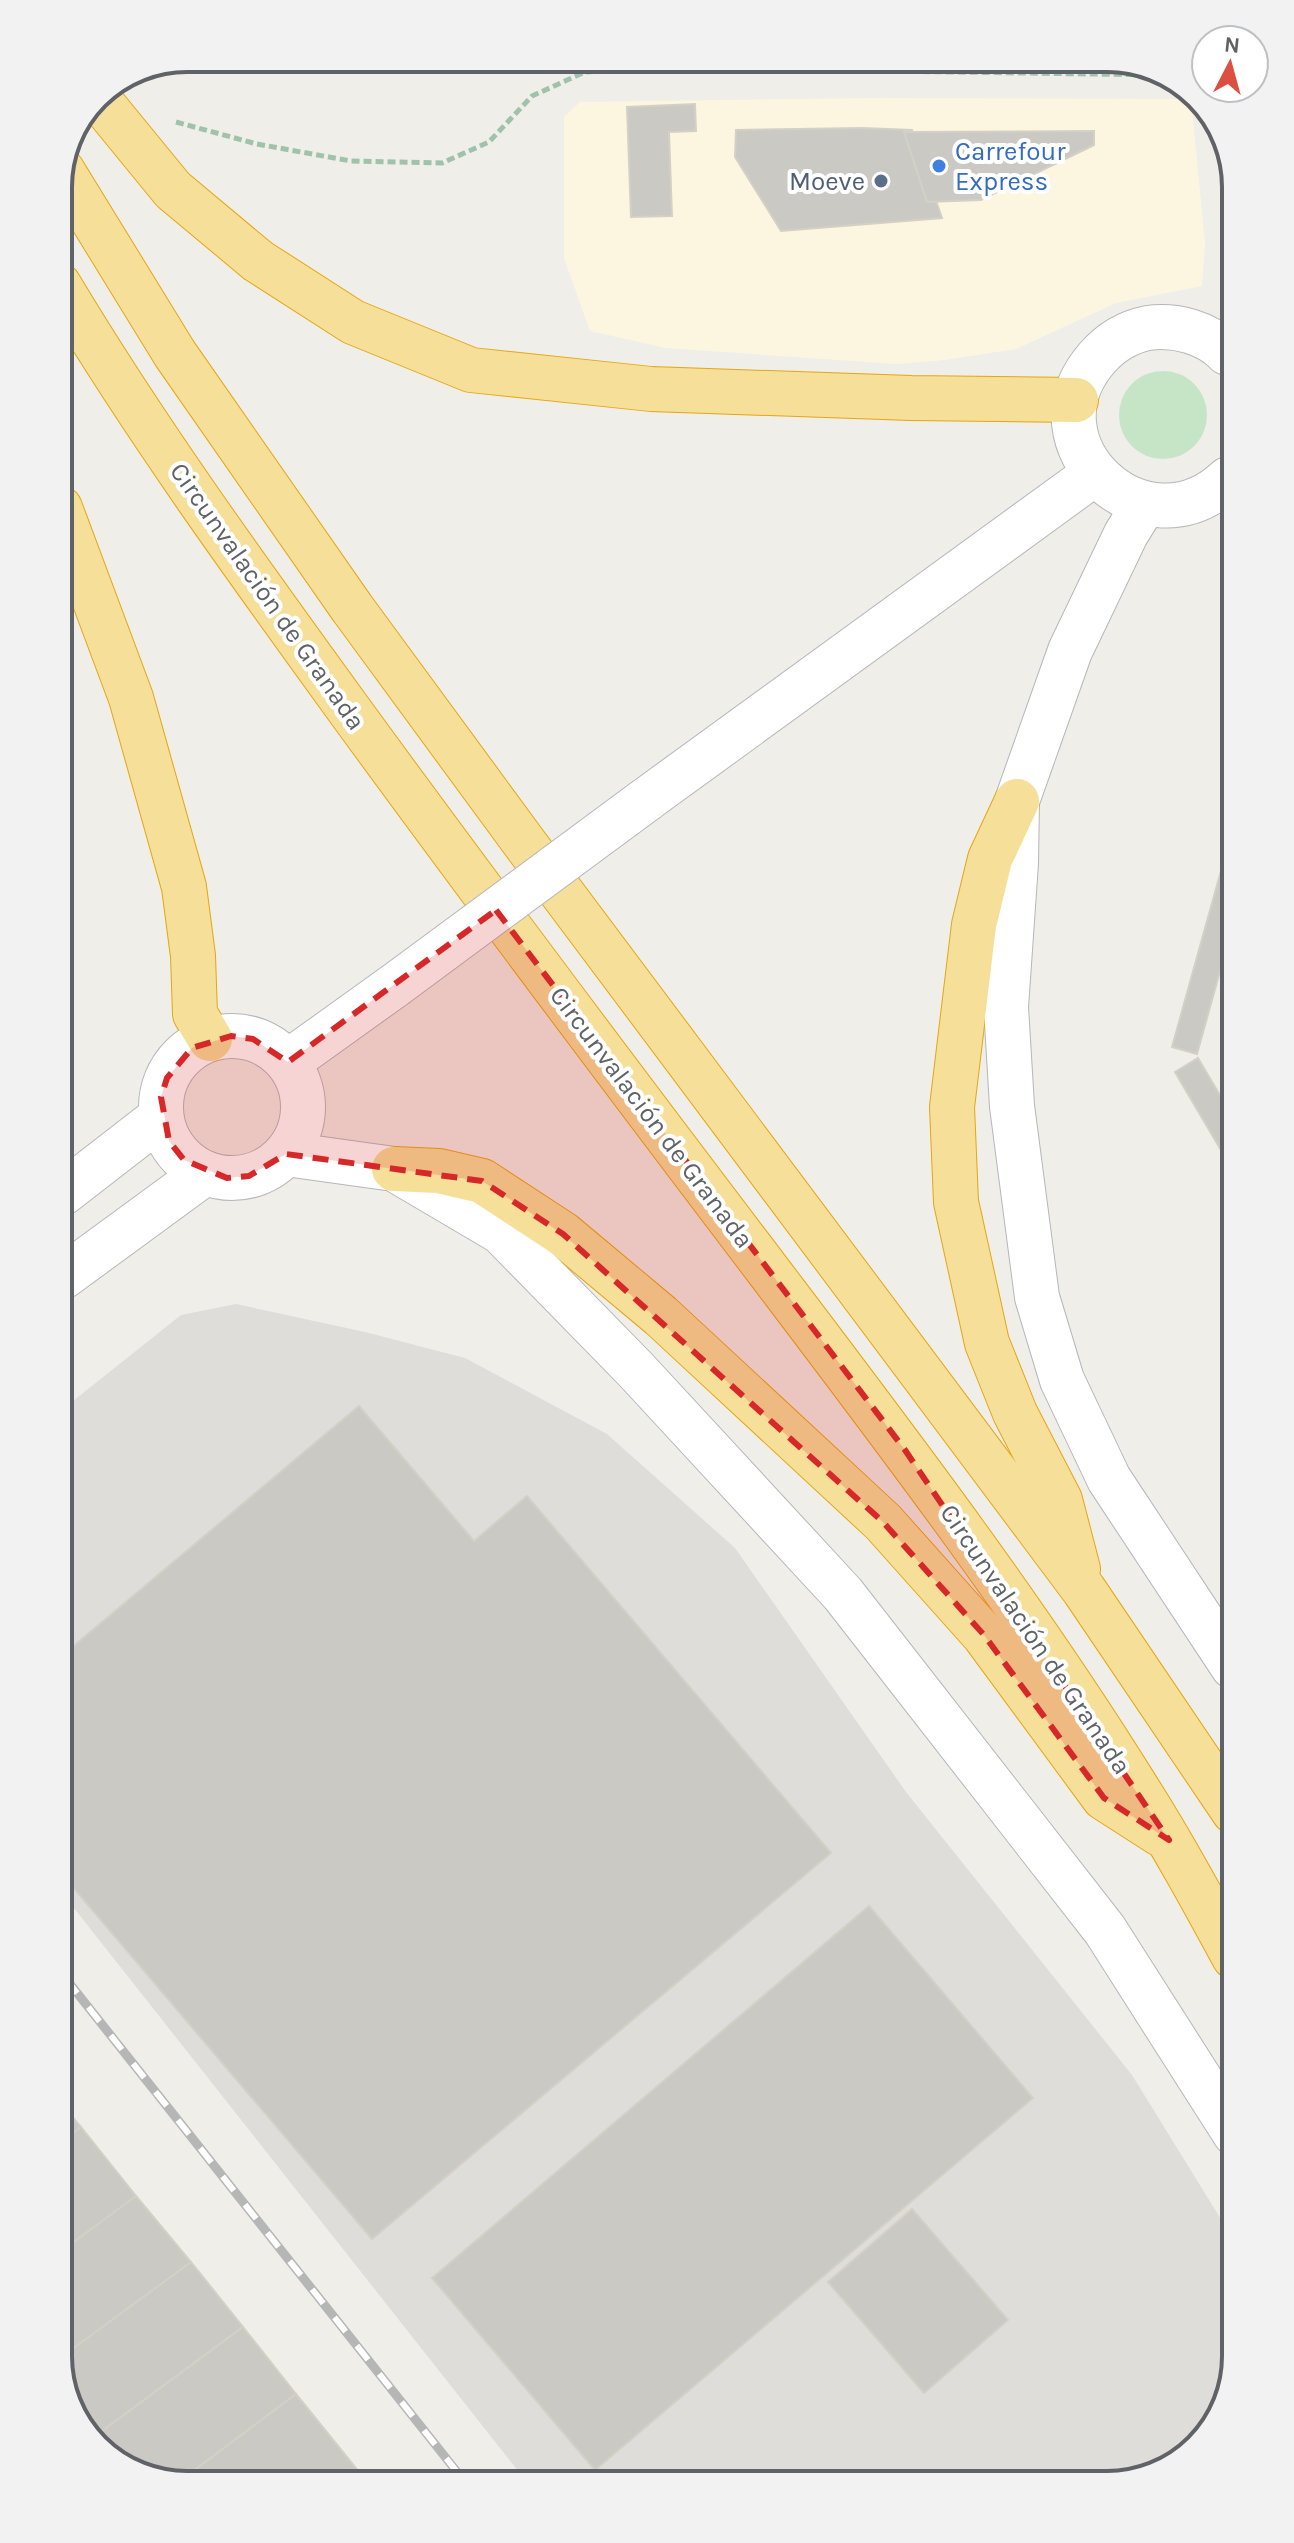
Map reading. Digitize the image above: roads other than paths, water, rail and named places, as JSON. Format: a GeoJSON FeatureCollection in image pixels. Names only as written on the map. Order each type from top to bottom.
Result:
{"type":"FeatureCollection","features":[{"type":"Feature","properties":{"kind":"highway"},"geometry":{"type":"LineString","coordinates":[[105,107],[173,190],[258,261],[353,322],[471,370],[651,389],[1076,400]]}},
{"type":"Feature","properties":{"kind":"highway"},"geometry":{"type":"LineString","coordinates":[[72,186],[175,354],[352,608],[1084,1590],[1222,1794]]}},
{"type":"Feature","properties":{"kind":"highway","name":"Circunvalación de Granada"},"geometry":{"type":"LineString","coordinates":[[72,307],[203,508],[474,881],[905,1450],[1011,1600],[1134,1782],[1222,1935]]}},
{"type":"Feature","properties":{"kind":"highway"},"geometry":{"type":"LineString","coordinates":[[72,540],[131,698],[184,887],[193,956],[195,1014],[210,1039]]}},
{"type":"Feature","properties":{"kind":"highway"},"geometry":{"type":"LineString","coordinates":[[1017,801],[990,859],[974,925],[952,1107],[956,1202],[987,1343],[1015,1413],[1060,1500],[1084,1590]]}},
{"type":"Feature","properties":{"kind":"highway"},"geometry":{"type":"LineString","coordinates":[[394,1169],[439,1171],[482,1181],[563,1234],[661,1316],[883,1522],[984,1635],[1104,1798],[1169,1840]]}},
{"type":"Feature","properties":{"kind":"street"},"geometry":{"type":"LineString","coordinates":[[1215,333],[1162,327],[1146,329],[1131,333],[1106,348],[1088,368],[1076,400],[1074,426],[1081,452],[1094,474],[1116,493],[1144,505],[1168,506],[1222,493]]}},
{"type":"Feature","properties":{"kind":"street"},"geometry":{"type":"LineString","coordinates":[[288,1062],[314,1040],[394,986],[1094,474]]}},
{"type":"Feature","properties":{"kind":"street"},"geometry":{"type":"LineString","coordinates":[[1144,505],[1126,534],[1070,651],[1017,801],[1006,1007],[1012,1106],[1037,1297],[1062,1380],[1109,1479],[1222,1650]]}},
{"type":"Feature","properties":{"kind":"street"},"geometry":{"type":"LineString","coordinates":[[231,1036],[253,1039],[272,1048],[288,1062],[304,1098],[303,1118],[297,1137],[286,1154],[269,1168],[249,1176],[227,1178],[205,1173],[184,1160],[169,1141],[161,1117],[161,1097],[177,1061],[192,1048],[210,1039],[231,1036]]}},
{"type":"Feature","properties":{"kind":"street"},"geometry":{"type":"LineString","coordinates":[[72,1186],[161,1117]]}},
{"type":"Feature","properties":{"kind":"street"},"geometry":{"type":"LineString","coordinates":[[286,1154],[394,1169],[501,1232],[636,1370],[843,1594],[1105,1930],[1222,2114]]}},
{"type":"Feature","properties":{"kind":"street"},"geometry":{"type":"LineString","coordinates":[[72,1270],[205,1173]]}},
{"type":"Feature","properties":{"kind":"railway"},"geometry":{"type":"LineString","coordinates":[[72,1987],[456,2471]]}},
{"type":"Feature","properties":{"kind":"place","name":"Carrefour Express"},"geometry":{"type":"Point","coordinates":[939,166]}},
{"type":"Feature","properties":{"kind":"place","name":"Moeve"},"geometry":{"type":"Point","coordinates":[881,181]}}]}
